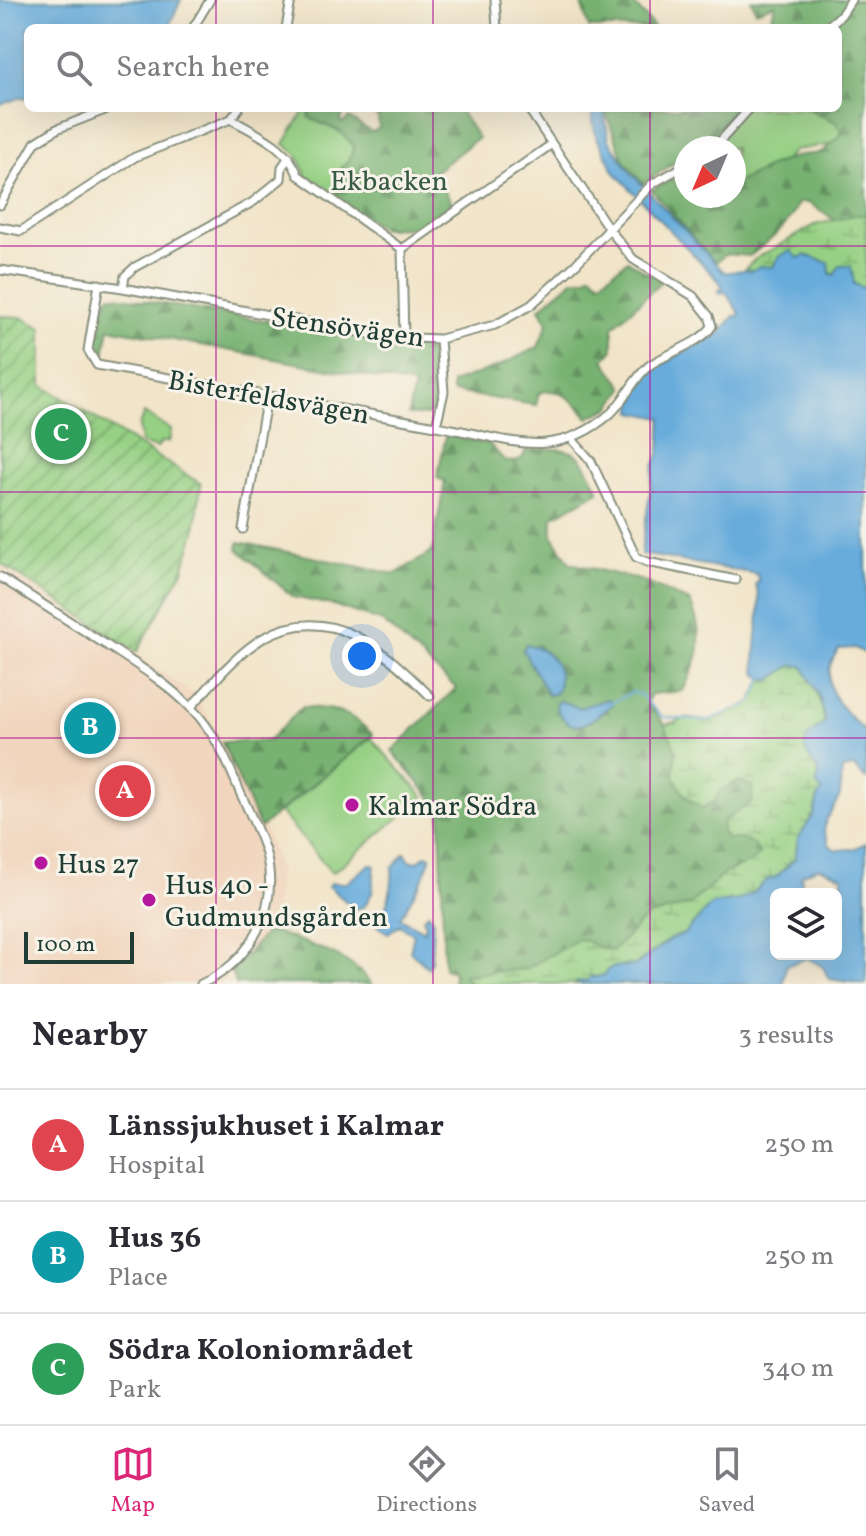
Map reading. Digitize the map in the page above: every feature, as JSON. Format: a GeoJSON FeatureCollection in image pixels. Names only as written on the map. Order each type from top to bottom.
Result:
{"type":"FeatureCollection","features":[{"type":"Feature","properties":{"kind":"street"},"geometry":{"type":"LineString","coordinates":[[195,24],[210,0]]}},
{"type":"Feature","properties":{"kind":"street"},"geometry":{"type":"LineString","coordinates":[[287,24],[291,0]]}},
{"type":"Feature","properties":{"kind":"street"},"geometry":{"type":"LineString","coordinates":[[495,0],[497,24]]}},
{"type":"Feature","properties":{"kind":"street"},"geometry":{"type":"LineString","coordinates":[[831,24],[851,0]]}},
{"type":"Feature","properties":{"kind":"street"},"geometry":{"type":"LineString","coordinates":[[0,205],[35,143],[57,129],[100,112]]}},
{"type":"Feature","properties":{"kind":"street"},"geometry":{"type":"LineString","coordinates":[[0,227],[21,231],[135,157],[231,119],[236,112]]}},
{"type":"Feature","properties":{"kind":"street"},"geometry":{"type":"LineString","coordinates":[[531,112],[609,229],[633,259],[674,283],[702,305],[712,326],[701,336],[648,367],[620,404],[600,422],[572,439],[591,461],[636,557],[647,562],[736,580]]}},
{"type":"Feature","properties":{"kind":"street"},"geometry":{"type":"LineString","coordinates":[[725,136],[746,112]]}},
{"type":"Feature","properties":{"kind":"street"},"geometry":{"type":"LineString","coordinates":[[231,119],[281,148],[298,175],[402,249]]}},
{"type":"Feature","properties":{"kind":"street"},"geometry":{"type":"LineString","coordinates":[[402,249],[552,144]]}},
{"type":"Feature","properties":{"kind":"street"},"geometry":{"type":"LineString","coordinates":[[281,179],[282,167],[289,157]]}},
{"type":"Feature","properties":{"kind":"street","name":"Stensövägen"},"geometry":{"type":"LineString","coordinates":[[0,270],[123,288],[404,339],[440,339],[495,325],[531,305],[652,184],[674,172]]}},
{"type":"Feature","properties":{"kind":"street"},"geometry":{"type":"LineString","coordinates":[[123,288],[125,276],[135,267],[253,202],[281,179],[298,175]]}},
{"type":"Feature","properties":{"kind":"street"},"geometry":{"type":"LineString","coordinates":[[402,249],[404,339]]}},
{"type":"Feature","properties":{"kind":"street","name":"Bisterfeldsvägen"},"geometry":{"type":"LineString","coordinates":[[99,284],[88,350],[97,365],[512,442],[542,444],[572,439]]}},
{"type":"Feature","properties":{"kind":"street"},"geometry":{"type":"LineString","coordinates":[[436,426],[444,392],[440,339]]}},
{"type":"Feature","properties":{"kind":"street"},"geometry":{"type":"LineString","coordinates":[[243,529],[267,397]]}},
{"type":"Feature","properties":{"kind":"street"},"geometry":{"type":"LineString","coordinates":[[0,577],[150,673],[191,707],[211,732],[265,852],[270,890],[260,926],[241,956],[225,971],[201,984]]}},
{"type":"Feature","properties":{"kind":"street"},"geometry":{"type":"LineString","coordinates":[[191,707],[234,661],[261,639],[289,626],[312,624],[338,628],[367,641],[430,696]]}},
{"type":"Feature","properties":{"kind":"shaded area"},"geometry":{"type":"Polygon","coordinates":[[[0,567],[193,694],[236,761],[279,870],[276,905],[265,931],[225,978],[214,984],[0,984],[0,567]]]}},
{"type":"Feature","properties":{"kind":"green space"},"geometry":{"type":"Polygon","coordinates":[[[580,0],[635,0],[634,4],[652,24],[588,24],[580,0]]]}},
{"type":"Feature","properties":{"kind":"green space"},"geometry":{"type":"Polygon","coordinates":[[[751,0],[866,0],[866,215],[836,221],[809,203],[798,203],[784,226],[750,256],[726,254],[715,263],[652,190],[674,178],[674,208],[705,208],[707,212],[711,208],[746,208],[746,178],[801,155],[821,153],[842,134],[836,122],[815,112],[842,112],[842,24],[775,24],[771,21],[775,4],[756,11],[751,0]]]}},
{"type":"Feature","properties":{"kind":"green space"},"geometry":{"type":"Polygon","coordinates":[[[866,0],[866,130],[833,144],[795,150],[777,168],[746,182],[746,136],[708,136],[730,112],[842,112],[842,24],[866,0]]]}},
{"type":"Feature","properties":{"kind":"green space"},"geometry":{"type":"Polygon","coordinates":[[[304,112],[310,112],[312,119],[341,132],[354,146],[350,158],[341,168],[333,196],[307,178],[298,155],[284,144],[304,112]]]}},
{"type":"Feature","properties":{"kind":"green space","name":"Ekbacken"},"geometry":{"type":"Polygon","coordinates":[[[310,112],[344,112],[340,122],[349,118],[372,132],[379,128],[378,118],[372,112],[461,112],[478,138],[433,173],[452,203],[418,227],[382,228],[333,196],[336,178],[354,146],[341,132],[309,117],[310,112]]]}},
{"type":"Feature","properties":{"kind":"green space"},"geometry":{"type":"Polygon","coordinates":[[[606,112],[731,112],[710,136],[674,136],[674,163],[643,184],[624,161],[606,112]]]}},
{"type":"Feature","properties":{"kind":"green space"},"geometry":{"type":"Polygon","coordinates":[[[866,215],[866,289],[798,258],[765,270],[745,269],[755,259],[815,225],[866,215]]]}},
{"type":"Feature","properties":{"kind":"green space"},"geometry":{"type":"Polygon","coordinates":[[[628,260],[660,278],[660,283],[613,327],[613,349],[604,360],[624,388],[610,408],[588,418],[573,401],[553,391],[539,393],[536,405],[452,392],[452,383],[499,366],[538,347],[548,323],[540,308],[573,280],[591,274],[600,282],[628,260]]]}},
{"type":"Feature","properties":{"kind":"green space"},"geometry":{"type":"Polygon","coordinates":[[[110,295],[423,345],[434,356],[434,409],[429,415],[408,415],[414,385],[109,328],[103,360],[96,353],[97,338],[101,316],[110,295]]]}},
{"type":"Feature","properties":{"kind":"green space"},"geometry":{"type":"Polygon","coordinates":[[[0,316],[21,317],[42,328],[42,385],[201,484],[195,532],[183,570],[137,652],[0,563],[0,316]]]}},
{"type":"Feature","properties":{"kind":"green space"},"geometry":{"type":"Polygon","coordinates":[[[144,413],[171,430],[169,442],[161,442],[157,448],[141,443],[139,426],[144,413]]]}},
{"type":"Feature","properties":{"kind":"green space"},"geometry":{"type":"Polygon","coordinates":[[[446,435],[489,444],[505,461],[515,462],[523,457],[526,450],[565,450],[579,457],[599,491],[553,517],[552,535],[570,563],[640,580],[690,602],[698,627],[699,648],[689,679],[683,691],[651,694],[647,702],[665,725],[676,750],[674,777],[685,796],[702,808],[714,802],[720,791],[739,781],[752,785],[752,802],[723,821],[722,832],[727,839],[750,842],[760,853],[753,861],[725,873],[689,905],[646,917],[613,951],[579,939],[526,969],[464,975],[471,984],[453,984],[454,972],[444,969],[440,808],[392,751],[456,688],[383,622],[333,605],[293,597],[238,549],[239,542],[395,574],[432,552],[445,481],[437,478],[446,435]],[[526,644],[523,650],[548,695],[556,693],[559,676],[554,661],[542,650],[526,644]],[[608,699],[579,708],[561,701],[556,708],[569,724],[582,725],[612,705],[608,699]]]}},
{"type":"Feature","properties":{"kind":"green space"},"geometry":{"type":"Polygon","coordinates":[[[792,665],[803,666],[814,686],[825,722],[815,730],[814,765],[820,772],[817,784],[823,791],[818,797],[814,814],[798,839],[795,858],[776,877],[739,900],[712,904],[684,934],[670,939],[635,965],[623,965],[579,984],[471,984],[463,975],[526,969],[579,939],[613,951],[646,917],[689,905],[725,873],[753,861],[760,853],[750,842],[727,839],[722,832],[723,821],[752,802],[752,786],[738,781],[720,791],[714,802],[702,808],[685,796],[674,777],[676,750],[665,725],[686,718],[706,721],[726,715],[751,702],[764,676],[769,680],[792,665]]]}},
{"type":"Feature","properties":{"kind":"green space"},"geometry":{"type":"Polygon","coordinates":[[[302,707],[341,712],[373,735],[260,828],[222,742],[268,741],[302,707]]]}},
{"type":"Feature","properties":{"kind":"green space","name":"Kalmar Södra"},"geometry":{"type":"Polygon","coordinates":[[[371,738],[424,797],[332,873],[280,812],[371,738]]]}},
{"type":"Feature","properties":{"kind":"green space"},"geometry":{"type":"Polygon","coordinates":[[[268,930],[338,957],[371,984],[236,984],[231,972],[268,930]]]}},
{"type":"Feature","properties":{"kind":"water"},"geometry":{"type":"Polygon","coordinates":[[[0,0],[181,0],[170,24],[24,24],[24,97],[0,105],[0,0]]]}},
{"type":"Feature","properties":{"kind":"water"},"geometry":{"type":"Polygon","coordinates":[[[591,112],[604,112],[609,140],[630,172],[724,272],[773,267],[779,256],[791,251],[798,258],[805,255],[829,263],[830,274],[834,275],[840,266],[851,266],[854,284],[866,289],[866,654],[855,648],[839,649],[829,673],[833,694],[839,704],[866,732],[866,779],[854,767],[842,769],[840,796],[826,820],[824,831],[829,845],[836,850],[853,849],[866,843],[866,984],[829,979],[823,967],[811,960],[842,960],[842,876],[818,867],[801,875],[800,888],[770,888],[770,960],[802,960],[786,966],[783,984],[577,982],[604,975],[614,967],[636,965],[670,939],[684,934],[712,904],[739,900],[776,877],[795,859],[798,839],[814,814],[822,791],[816,784],[818,772],[805,748],[812,733],[825,722],[820,698],[803,666],[792,665],[769,681],[757,675],[757,574],[641,554],[654,465],[660,449],[662,418],[633,412],[633,405],[649,371],[720,333],[734,316],[739,316],[725,291],[720,294],[718,291],[723,287],[615,173],[596,136],[591,112]]]}},
{"type":"Feature","properties":{"kind":"water"},"geometry":{"type":"Polygon","coordinates":[[[526,644],[542,650],[554,661],[559,676],[556,693],[548,695],[523,650],[526,644]]]}},
{"type":"Feature","properties":{"kind":"water"},"geometry":{"type":"Polygon","coordinates":[[[609,699],[612,705],[576,726],[569,724],[556,708],[561,701],[579,708],[609,699]]]}},
{"type":"Feature","properties":{"kind":"water"},"geometry":{"type":"Polygon","coordinates":[[[405,853],[409,860],[417,862],[426,855],[431,857],[421,882],[400,918],[424,931],[426,925],[423,918],[428,913],[433,919],[428,968],[410,951],[414,935],[400,925],[388,933],[377,926],[389,898],[392,868],[405,853]]]}},
{"type":"Feature","properties":{"kind":"water"},"geometry":{"type":"Polygon","coordinates":[[[370,864],[375,866],[372,893],[364,907],[355,909],[328,886],[331,883],[346,883],[370,864]]]}},
{"type":"Feature","properties":{"kind":"waterway"},"geometry":{"type":"LineString","coordinates":[[611,703],[632,692],[641,695],[662,717],[706,721],[751,703],[764,676]]}},
{"type":"Feature","properties":{"kind":"place","name":"Södra Koloniområdet"},"geometry":{"type":"Point","coordinates":[61,434]}},
{"type":"Feature","properties":{"kind":"place","name":"Hus 36"},"geometry":{"type":"Point","coordinates":[90,728]}},
{"type":"Feature","properties":{"kind":"place","name":"Länssjukhuset i Kalmar"},"geometry":{"type":"Point","coordinates":[125,791]}},
{"type":"Feature","properties":{"kind":"place","name":"Kalmar Södra"},"geometry":{"type":"Point","coordinates":[352,805]}},
{"type":"Feature","properties":{"kind":"place","name":"Hus 27"},"geometry":{"type":"Point","coordinates":[41,863]}},
{"type":"Feature","properties":{"kind":"place","name":"Hus 40 - Gudmundsgården"},"geometry":{"type":"Point","coordinates":[149,900]}}]}
